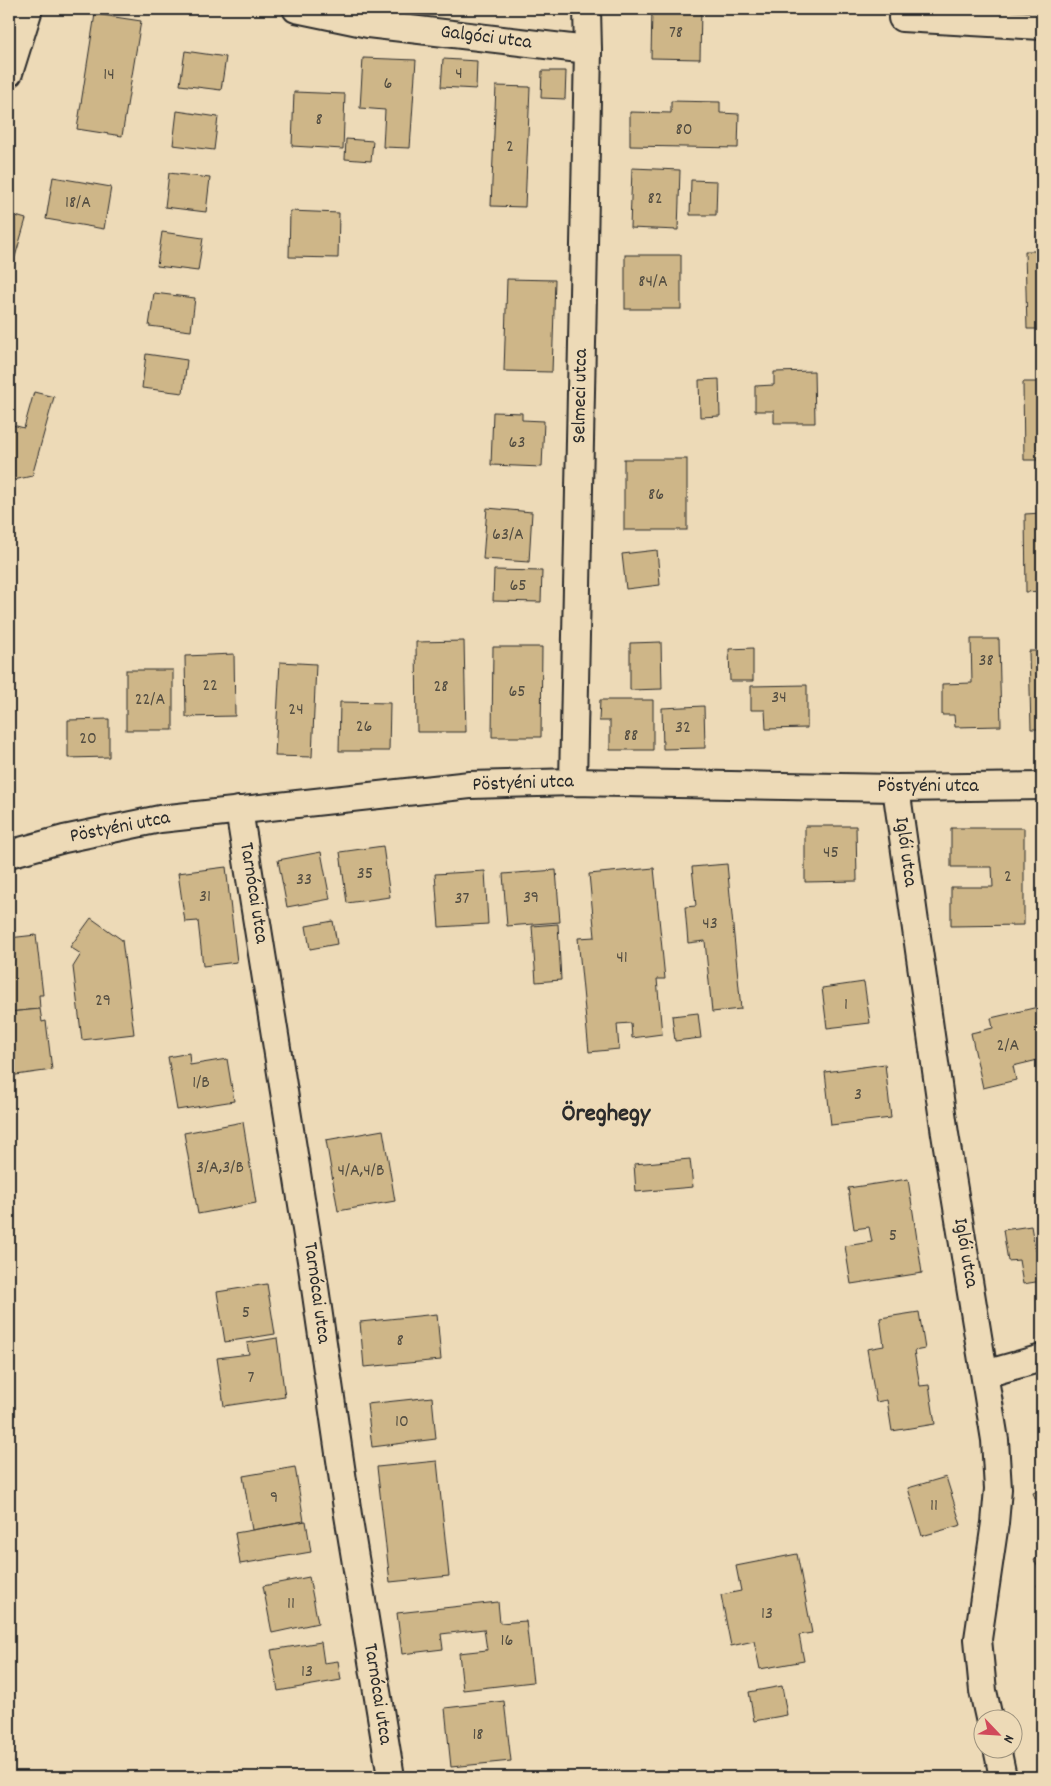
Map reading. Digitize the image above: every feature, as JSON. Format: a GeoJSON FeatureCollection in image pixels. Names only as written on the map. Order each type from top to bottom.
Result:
{"type":"FeatureCollection","features":[{"type":"Feature","properties":{"kind":"street"},"geometry":{"type":"LineString","coordinates":[[9,73],[29,9]]}},
{"type":"Feature","properties":{"kind":"street","name":"Galgóci utca"},"geometry":{"type":"LineString","coordinates":[[296,9],[368,24],[588,50]]}},
{"type":"Feature","properties":{"kind":"street","name":"Selmeci utca"},"geometry":{"type":"LineString","coordinates":[[574,782],[588,50],[587,9]]}},
{"type":"Feature","properties":{"kind":"street"},"geometry":{"type":"LineString","coordinates":[[902,18],[1042,26]]}},
{"type":"Feature","properties":{"kind":"street","name":"Pöstyéni utca"},"geometry":{"type":"LineString","coordinates":[[9,854],[64,838],[160,819],[470,786],[574,782],[896,788],[1042,786]]}},
{"type":"Feature","properties":{"kind":"street","name":"Iglói utca"},"geometry":{"type":"LineString","coordinates":[[896,788],[943,1124],[995,1440],[998,1490],[996,1523],[978,1639],[983,1691],[987,1708]]}},
{"type":"Feature","properties":{"kind":"street","name":"Tarnócai utca"},"geometry":{"type":"LineString","coordinates":[[239,810],[391,1777]]}},
{"type":"Feature","properties":{"kind":"street"},"geometry":{"type":"LineString","coordinates":[[985,1374],[1042,1358]]}},
{"type":"Feature","properties":{"kind":"street"},"geometry":{"type":"LineString","coordinates":[[998,1758],[1003,1777]]}},
{"type":"Feature","properties":{"kind":"building"},"geometry":{"type":"Polygon","coordinates":[[[652,9],[701,9],[700,59],[651,58],[652,9]]]}},
{"type":"Feature","properties":{"kind":"building"},"geometry":{"type":"Polygon","coordinates":[[[95,14],[141,21],[122,136],[77,129],[95,14]]]}},
{"type":"Feature","properties":{"kind":"building"},"geometry":{"type":"Polygon","coordinates":[[[185,51],[226,57],[221,90],[180,85],[185,51]]]}},
{"type":"Feature","properties":{"kind":"building"},"geometry":{"type":"Polygon","coordinates":[[[363,58],[416,60],[410,148],[383,147],[385,110],[360,108],[363,58]]]}},
{"type":"Feature","properties":{"kind":"building"},"geometry":{"type":"Polygon","coordinates":[[[443,59],[477,61],[476,89],[441,87],[443,59]]]}},
{"type":"Feature","properties":{"kind":"building"},"geometry":{"type":"Polygon","coordinates":[[[542,71],[566,71],[565,99],[541,98],[542,71]]]}},
{"type":"Feature","properties":{"kind":"building"},"geometry":{"type":"Polygon","coordinates":[[[496,86],[530,87],[525,207],[491,206],[496,86]]]}},
{"type":"Feature","properties":{"kind":"building"},"geometry":{"type":"Polygon","coordinates":[[[294,92],[345,94],[343,149],[292,146],[294,92]]]}},
{"type":"Feature","properties":{"kind":"building"},"geometry":{"type":"Polygon","coordinates":[[[671,101],[720,102],[720,113],[739,114],[738,148],[630,146],[630,112],[671,113],[671,101]]]}},
{"type":"Feature","properties":{"kind":"building"},"geometry":{"type":"Polygon","coordinates":[[[177,111],[218,117],[214,150],[173,145],[177,111]]]}},
{"type":"Feature","properties":{"kind":"building"},"geometry":{"type":"Polygon","coordinates":[[[346,139],[373,141],[371,161],[345,159],[346,139]]]}},
{"type":"Feature","properties":{"kind":"building"},"geometry":{"type":"Polygon","coordinates":[[[632,168],[680,170],[678,230],[630,228],[632,168]]]}},
{"type":"Feature","properties":{"kind":"building"},"geometry":{"type":"Polygon","coordinates":[[[169,173],[210,178],[206,212],[165,207],[169,173]]]}},
{"type":"Feature","properties":{"kind":"building"},"geometry":{"type":"Polygon","coordinates":[[[53,177],[111,187],[104,229],[46,219],[53,177]]]}},
{"type":"Feature","properties":{"kind":"building"},"geometry":{"type":"Polygon","coordinates":[[[691,180],[717,181],[716,215],[690,215],[691,180]]]}},
{"type":"Feature","properties":{"kind":"building"},"geometry":{"type":"Polygon","coordinates":[[[290,211],[339,213],[338,258],[289,257],[290,211]]]}},
{"type":"Feature","properties":{"kind":"building"},"geometry":{"type":"Polygon","coordinates":[[[9,214],[26,219],[15,257],[9,256],[9,214]]]}},
{"type":"Feature","properties":{"kind":"building"},"geometry":{"type":"Polygon","coordinates":[[[162,232],[203,238],[198,271],[157,266],[162,232]]]}},
{"type":"Feature","properties":{"kind":"building"},"geometry":{"type":"Polygon","coordinates":[[[1025,251],[1042,251],[1042,329],[1027,329],[1025,251]]]}},
{"type":"Feature","properties":{"kind":"building"},"geometry":{"type":"Polygon","coordinates":[[[625,255],[681,255],[681,309],[625,309],[625,255]]]}},
{"type":"Feature","properties":{"kind":"building"},"geometry":{"type":"Polygon","coordinates":[[[507,279],[555,280],[552,372],[504,371],[507,279]]]}},
{"type":"Feature","properties":{"kind":"building"},"geometry":{"type":"Polygon","coordinates":[[[154,293],[195,298],[191,331],[149,326],[154,293]]]}},
{"type":"Feature","properties":{"kind":"building"},"geometry":{"type":"Polygon","coordinates":[[[146,354],[187,360],[183,393],[142,388],[146,354]]]}},
{"type":"Feature","properties":{"kind":"building"},"geometry":{"type":"Polygon","coordinates":[[[814,371],[815,423],[774,423],[774,411],[755,411],[755,386],[774,385],[774,372],[814,371]]]}},
{"type":"Feature","properties":{"kind":"building"},"geometry":{"type":"Polygon","coordinates":[[[719,379],[720,416],[700,417],[699,380],[719,379]]]}},
{"type":"Feature","properties":{"kind":"building"},"geometry":{"type":"Polygon","coordinates":[[[1023,382],[1042,382],[1042,460],[1024,460],[1023,382]]]}},
{"type":"Feature","properties":{"kind":"building"},"geometry":{"type":"Polygon","coordinates":[[[34,392],[54,397],[32,476],[9,481],[9,424],[24,428],[34,392]]]}},
{"type":"Feature","properties":{"kind":"building"},"geometry":{"type":"Polygon","coordinates":[[[493,412],[522,413],[522,420],[544,421],[542,467],[491,465],[493,412]]]}},
{"type":"Feature","properties":{"kind":"building"},"geometry":{"type":"Polygon","coordinates":[[[624,459],[687,459],[687,530],[624,530],[624,459]]]}},
{"type":"Feature","properties":{"kind":"building"},"geometry":{"type":"Polygon","coordinates":[[[487,508],[532,512],[529,562],[483,559],[487,508]]]}},
{"type":"Feature","properties":{"kind":"building"},"geometry":{"type":"Polygon","coordinates":[[[1042,513],[1042,591],[1026,592],[1025,514],[1042,513]]]}},
{"type":"Feature","properties":{"kind":"building"},"geometry":{"type":"Polygon","coordinates":[[[657,550],[660,585],[626,589],[622,554],[657,550]]]}},
{"type":"Feature","properties":{"kind":"building"},"geometry":{"type":"Polygon","coordinates":[[[494,570],[542,571],[541,602],[493,601],[494,570]]]}},
{"type":"Feature","properties":{"kind":"building"},"geometry":{"type":"Polygon","coordinates":[[[971,639],[999,639],[1001,726],[955,727],[954,715],[942,715],[942,684],[972,683],[971,639]]]}},
{"type":"Feature","properties":{"kind":"building"},"geometry":{"type":"Polygon","coordinates":[[[464,641],[466,732],[417,732],[416,642],[464,641]]]}},
{"type":"Feature","properties":{"kind":"building"},"geometry":{"type":"Polygon","coordinates":[[[661,642],[662,689],[630,690],[630,643],[661,642]]]}},
{"type":"Feature","properties":{"kind":"building"},"geometry":{"type":"Polygon","coordinates":[[[493,647],[542,647],[541,737],[492,737],[493,647]]]}},
{"type":"Feature","properties":{"kind":"building"},"geometry":{"type":"Polygon","coordinates":[[[753,648],[753,681],[730,681],[729,649],[753,648]]]}},
{"type":"Feature","properties":{"kind":"building"},"geometry":{"type":"Polygon","coordinates":[[[1029,651],[1042,651],[1042,729],[1031,729],[1029,651]]]}},
{"type":"Feature","properties":{"kind":"building"},"geometry":{"type":"Polygon","coordinates":[[[234,654],[235,716],[186,717],[185,656],[234,654]]]}},
{"type":"Feature","properties":{"kind":"building"},"geometry":{"type":"Polygon","coordinates":[[[280,662],[316,664],[312,757],[275,756],[280,662]]]}},
{"type":"Feature","properties":{"kind":"building"},"geometry":{"type":"Polygon","coordinates":[[[126,670],[173,670],[173,730],[126,730],[126,670]]]}},
{"type":"Feature","properties":{"kind":"building"},"geometry":{"type":"Polygon","coordinates":[[[807,685],[807,728],[766,729],[765,710],[751,710],[751,686],[807,685]]]}},
{"type":"Feature","properties":{"kind":"building"},"geometry":{"type":"Polygon","coordinates":[[[600,700],[653,700],[653,750],[610,750],[610,721],[599,721],[600,700]]]}},
{"type":"Feature","properties":{"kind":"building"},"geometry":{"type":"Polygon","coordinates":[[[340,702],[390,703],[389,751],[339,751],[340,702]]]}},
{"type":"Feature","properties":{"kind":"building"},"geometry":{"type":"Polygon","coordinates":[[[704,706],[705,748],[663,749],[662,708],[704,706]]]}},
{"type":"Feature","properties":{"kind":"building"},"geometry":{"type":"Polygon","coordinates":[[[109,719],[109,757],[68,758],[68,720],[109,719]]]}},
{"type":"Feature","properties":{"kind":"building"},"geometry":{"type":"Polygon","coordinates":[[[805,826],[856,826],[857,881],[805,882],[805,826]]]}},
{"type":"Feature","properties":{"kind":"building"},"geometry":{"type":"Polygon","coordinates":[[[951,828],[1024,828],[1024,925],[951,926],[951,887],[993,887],[992,867],[951,867],[951,828]]]}},
{"type":"Feature","properties":{"kind":"building"},"geometry":{"type":"Polygon","coordinates":[[[383,846],[390,897],[347,903],[340,852],[383,846]]]}},
{"type":"Feature","properties":{"kind":"building"},"geometry":{"type":"Polygon","coordinates":[[[321,852],[330,899],[287,907],[278,860],[321,852]]]}},
{"type":"Feature","properties":{"kind":"building"},"geometry":{"type":"Polygon","coordinates":[[[727,864],[741,1009],[712,1012],[705,941],[688,943],[685,907],[696,906],[692,867],[727,864]]]}},
{"type":"Feature","properties":{"kind":"building"},"geometry":{"type":"Polygon","coordinates":[[[226,867],[237,962],[203,966],[198,921],[185,922],[178,873],[226,867]]]}},
{"type":"Feature","properties":{"kind":"building"},"geometry":{"type":"Polygon","coordinates":[[[654,868],[665,979],[657,979],[662,1034],[632,1038],[631,1023],[617,1024],[619,1049],[589,1052],[578,938],[595,937],[589,874],[654,868]]]}},
{"type":"Feature","properties":{"kind":"building"},"geometry":{"type":"Polygon","coordinates":[[[556,870],[560,922],[507,926],[503,874],[556,870]]]}},
{"type":"Feature","properties":{"kind":"building"},"geometry":{"type":"Polygon","coordinates":[[[485,871],[488,924],[439,927],[435,874],[485,871]]]}},
{"type":"Feature","properties":{"kind":"building"},"geometry":{"type":"Polygon","coordinates":[[[91,918],[122,940],[134,1034],[82,1040],[73,967],[81,954],[70,947],[91,918]]]}},
{"type":"Feature","properties":{"kind":"building"},"geometry":{"type":"Polygon","coordinates":[[[333,921],[337,944],[310,949],[306,926],[333,921]]]}},
{"type":"Feature","properties":{"kind":"building"},"geometry":{"type":"Polygon","coordinates":[[[558,924],[561,980],[536,982],[532,926],[558,924]]]}},
{"type":"Feature","properties":{"kind":"building"},"geometry":{"type":"Polygon","coordinates":[[[36,935],[43,995],[39,995],[40,1009],[9,1012],[9,938],[36,935]]]}},
{"type":"Feature","properties":{"kind":"building"},"geometry":{"type":"Polygon","coordinates":[[[864,982],[870,1023],[827,1028],[822,988],[864,982]]]}},
{"type":"Feature","properties":{"kind":"building"},"geometry":{"type":"Polygon","coordinates":[[[1038,1007],[1040,1017],[1042,1017],[1042,1059],[1013,1066],[1016,1080],[983,1088],[971,1033],[993,1028],[991,1018],[1038,1007]]]}},
{"type":"Feature","properties":{"kind":"building"},"geometry":{"type":"Polygon","coordinates":[[[40,1009],[42,1022],[46,1021],[52,1070],[9,1076],[9,1012],[40,1009]]]}},
{"type":"Feature","properties":{"kind":"building"},"geometry":{"type":"Polygon","coordinates":[[[698,1013],[701,1038],[675,1041],[672,1016],[698,1013]]]}},
{"type":"Feature","properties":{"kind":"building"},"geometry":{"type":"Polygon","coordinates":[[[189,1053],[190,1065],[227,1059],[234,1101],[177,1110],[168,1057],[189,1053]]]}},
{"type":"Feature","properties":{"kind":"building"},"geometry":{"type":"Polygon","coordinates":[[[885,1064],[891,1118],[831,1125],[825,1072],[885,1064]]]}},
{"type":"Feature","properties":{"kind":"building"},"geometry":{"type":"Polygon","coordinates":[[[243,1122],[256,1203],[198,1214],[184,1133],[243,1122]]]}},
{"type":"Feature","properties":{"kind":"building"},"geometry":{"type":"Polygon","coordinates":[[[383,1130],[395,1201],[338,1211],[326,1140],[383,1130]]]}},
{"type":"Feature","properties":{"kind":"building"},"geometry":{"type":"Polygon","coordinates":[[[690,1159],[693,1187],[636,1192],[634,1164],[690,1159]]]}},
{"type":"Feature","properties":{"kind":"building"},"geometry":{"type":"Polygon","coordinates":[[[908,1179],[922,1273],[851,1284],[845,1246],[872,1242],[869,1227],[854,1229],[848,1188],[908,1179]]]}},
{"type":"Feature","properties":{"kind":"building"},"geometry":{"type":"Polygon","coordinates":[[[1031,1226],[1035,1249],[1042,1248],[1042,1281],[1023,1284],[1019,1260],[1008,1261],[1003,1230],[1031,1226]]]}},
{"type":"Feature","properties":{"kind":"building"},"geometry":{"type":"Polygon","coordinates":[[[267,1284],[275,1334],[225,1342],[217,1292],[267,1284]]]}},
{"type":"Feature","properties":{"kind":"building"},"geometry":{"type":"Polygon","coordinates":[[[919,1312],[925,1349],[914,1351],[920,1386],[929,1385],[935,1424],[892,1431],[887,1400],[876,1402],[867,1349],[884,1346],[880,1318],[919,1312]]]}},
{"type":"Feature","properties":{"kind":"building"},"geometry":{"type":"Polygon","coordinates":[[[437,1314],[441,1360],[364,1367],[360,1322],[437,1314]]]}},
{"type":"Feature","properties":{"kind":"building"},"geometry":{"type":"Polygon","coordinates":[[[277,1338],[285,1397],[224,1406],[217,1358],[249,1354],[247,1343],[277,1338]]]}},
{"type":"Feature","properties":{"kind":"building"},"geometry":{"type":"Polygon","coordinates":[[[432,1397],[436,1439],[372,1447],[367,1404],[432,1397]]]}},
{"type":"Feature","properties":{"kind":"building"},"geometry":{"type":"Polygon","coordinates":[[[437,1461],[449,1576],[390,1582],[377,1467],[437,1461]]]}},
{"type":"Feature","properties":{"kind":"building"},"geometry":{"type":"Polygon","coordinates":[[[295,1467],[304,1521],[252,1530],[243,1476],[295,1467]]]}},
{"type":"Feature","properties":{"kind":"building"},"geometry":{"type":"Polygon","coordinates":[[[946,1477],[961,1525],[922,1536],[908,1488],[946,1477]]]}},
{"type":"Feature","properties":{"kind":"building"},"geometry":{"type":"Polygon","coordinates":[[[1042,1489],[1042,1515],[1033,1493],[1042,1489]]]}},
{"type":"Feature","properties":{"kind":"building"},"geometry":{"type":"Polygon","coordinates":[[[306,1521],[311,1552],[240,1564],[235,1533],[306,1521]]]}},
{"type":"Feature","properties":{"kind":"building"},"geometry":{"type":"Polygon","coordinates":[[[797,1554],[812,1633],[799,1635],[804,1661],[760,1669],[754,1641],[731,1646],[721,1595],[741,1591],[736,1566],[797,1554]]]}},
{"type":"Feature","properties":{"kind":"building"},"geometry":{"type":"Polygon","coordinates":[[[1042,1556],[1042,1575],[1034,1560],[1042,1556]]]}},
{"type":"Feature","properties":{"kind":"building"},"geometry":{"type":"Polygon","coordinates":[[[309,1577],[318,1623],[272,1633],[263,1586],[309,1577]]]}},
{"type":"Feature","properties":{"kind":"building"},"geometry":{"type":"Polygon","coordinates":[[[1042,1582],[1042,1594],[1037,1585],[1042,1582]]]}},
{"type":"Feature","properties":{"kind":"building"},"geometry":{"type":"Polygon","coordinates":[[[498,1602],[500,1623],[526,1621],[533,1682],[463,1690],[459,1653],[487,1650],[484,1629],[441,1634],[443,1649],[402,1654],[397,1613],[498,1602]]]}},
{"type":"Feature","properties":{"kind":"building"},"geometry":{"type":"Polygon","coordinates":[[[321,1642],[324,1663],[338,1661],[341,1680],[278,1691],[271,1650],[321,1642]]]}},
{"type":"Feature","properties":{"kind":"building"},"geometry":{"type":"Polygon","coordinates":[[[782,1686],[787,1715],[754,1721],[749,1692],[782,1686]]]}},
{"type":"Feature","properties":{"kind":"building"},"geometry":{"type":"Polygon","coordinates":[[[504,1701],[511,1761],[451,1767],[445,1708],[504,1701]]]}},
{"type":"Feature","properties":{"kind":"district","name":"Öreghegy"},"geometry":{"type":"Point","coordinates":[606,1115]}}]}
